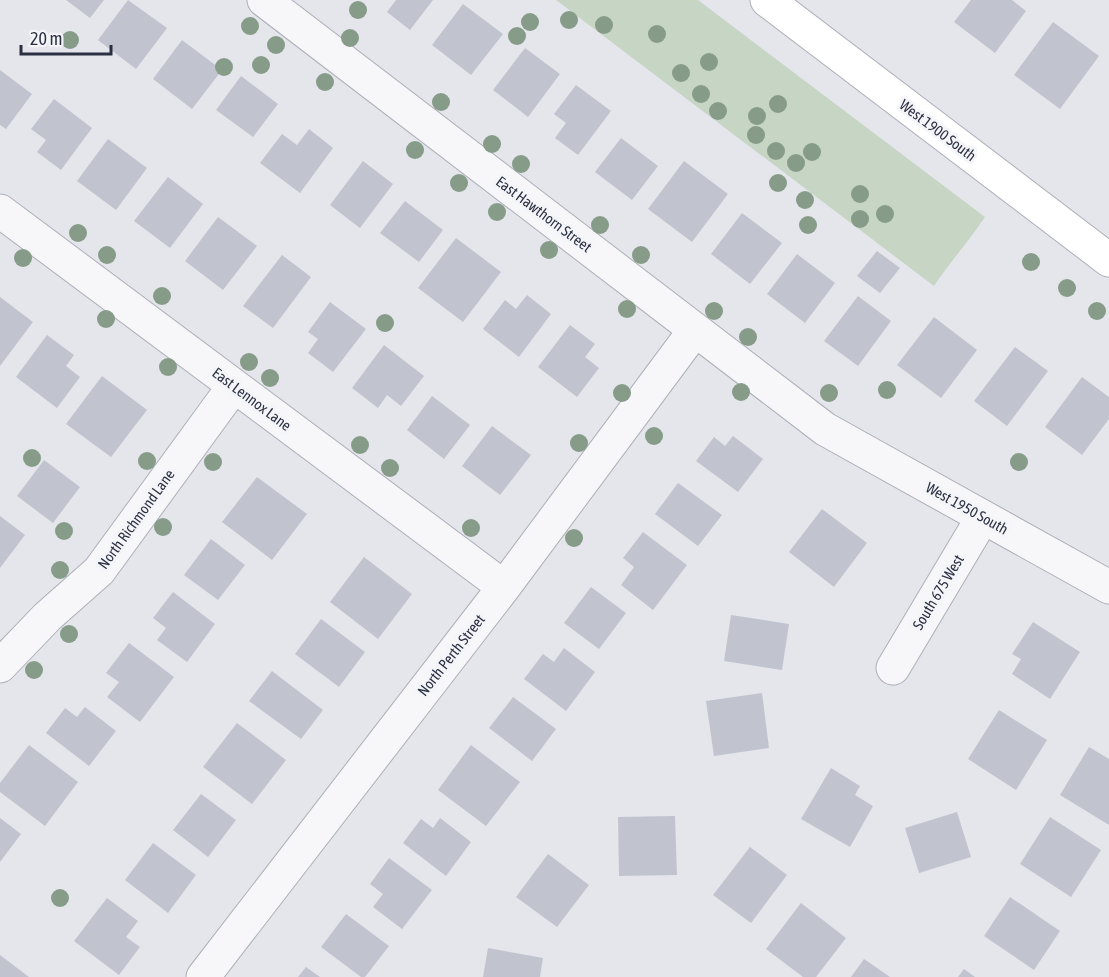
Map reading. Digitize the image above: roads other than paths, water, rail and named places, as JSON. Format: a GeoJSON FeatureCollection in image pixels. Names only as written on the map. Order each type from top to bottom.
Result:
{"type":"FeatureCollection","features":[{"type":"Feature","properties":{"kind":"street","name":"East Hawthorn Street"},"geometry":{"type":"LineString","coordinates":[[264,0],[298,10],[695,330],[825,429]]}},
{"type":"Feature","properties":{"kind":"street","name":"West 1900 South"},"geometry":{"type":"LineString","coordinates":[[767,0],[1109,260]]}},
{"type":"Feature","properties":{"kind":"street","name":"East Lennox Lane"},"geometry":{"type":"LineString","coordinates":[[0,212],[504,586]]}},
{"type":"Feature","properties":{"kind":"street","name":"North Perth Street"},"geometry":{"type":"LineString","coordinates":[[203,977],[504,586],[695,330]]}},
{"type":"Feature","properties":{"kind":"street","name":"North Richmond Lane"},"geometry":{"type":"LineString","coordinates":[[0,666],[47,616],[99,571],[234,386]]}},
{"type":"Feature","properties":{"kind":"street","name":"West 1950 South"},"geometry":{"type":"LineString","coordinates":[[825,429],[1109,587]]}},
{"type":"Feature","properties":{"kind":"street","name":"South 675 West"},"geometry":{"type":"LineString","coordinates":[[893,668],[983,517]]}}]}
